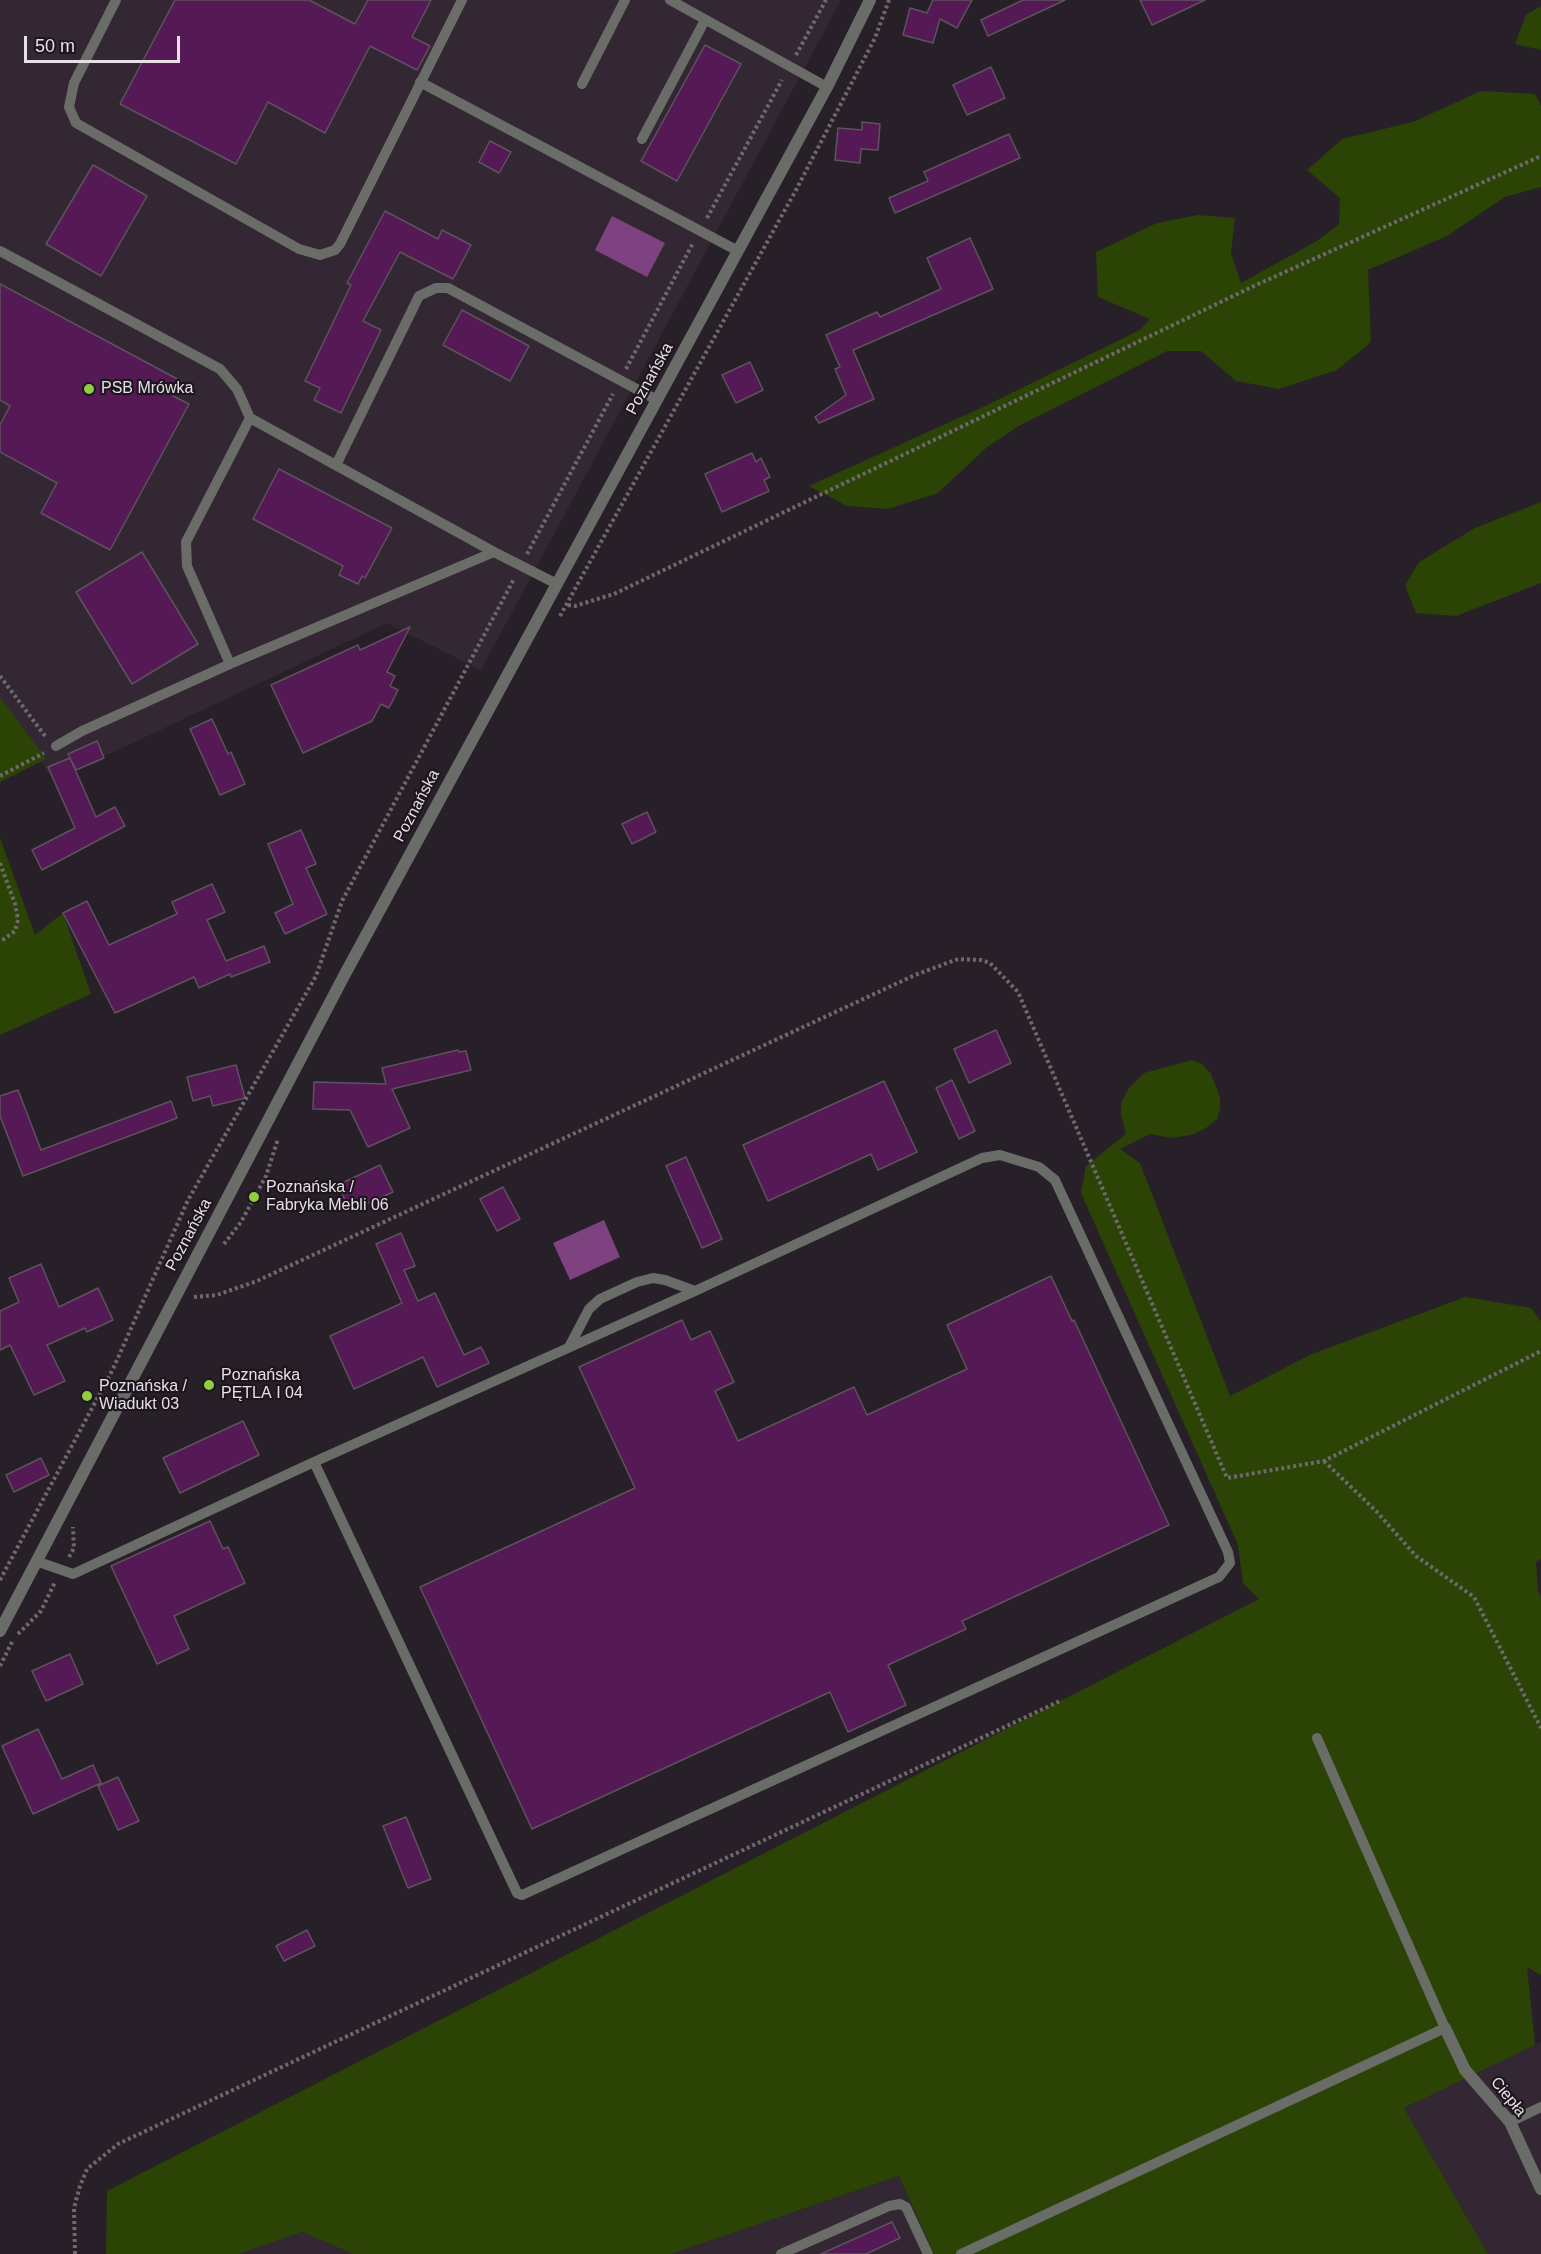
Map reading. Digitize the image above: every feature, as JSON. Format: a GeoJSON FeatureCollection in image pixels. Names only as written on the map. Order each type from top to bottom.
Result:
{"type":"FeatureCollection","features":[{"type":"Feature","properties":{"kind":"street","name":"Poznańska"},"geometry":{"type":"LineString","coordinates":[[0,1631],[345,974],[827,87],[870,0]]}},
{"type":"Feature","properties":{"kind":"street","name":"Ciepła"},"geometry":{"type":"LineString","coordinates":[[1445,2028],[1465,2070],[1510,2122],[1541,2189]]}},
{"type":"Feature","properties":{"kind":"lane"},"geometry":{"type":"LineString","coordinates":[[116,0],[74,83],[69,107],[76,123],[289,244],[311,253],[328,253],[340,244],[462,0]]}},
{"type":"Feature","properties":{"kind":"lane"},"geometry":{"type":"LineString","coordinates":[[582,84],[625,0]]}},
{"type":"Feature","properties":{"kind":"lane"},"geometry":{"type":"LineString","coordinates":[[670,0],[827,87]]}},
{"type":"Feature","properties":{"kind":"lane"},"geometry":{"type":"LineString","coordinates":[[642,139],[705,20]]}},
{"type":"Feature","properties":{"kind":"lane"},"geometry":{"type":"LineString","coordinates":[[420,82],[738,250]]}},
{"type":"Feature","properties":{"kind":"lane"},"geometry":{"type":"LineString","coordinates":[[0,251],[220,369],[237,389],[250,418],[494,552],[557,584]]}},
{"type":"Feature","properties":{"kind":"lane"},"geometry":{"type":"LineString","coordinates":[[336,465],[419,296],[436,288],[448,288],[619,382],[657,400]]}},
{"type":"Feature","properties":{"kind":"lane"},"geometry":{"type":"LineString","coordinates":[[230,664],[187,566],[186,542],[250,418]]}},
{"type":"Feature","properties":{"kind":"lane"},"geometry":{"type":"LineString","coordinates":[[56,746],[82,730],[230,664],[494,552]]}},
{"type":"Feature","properties":{"kind":"lane"},"geometry":{"type":"LineString","coordinates":[[36,1561],[61,1572],[73,1574],[314,1462],[695,1291],[982,1158],[1000,1155],[1039,1167],[1055,1180],[1228,1552],[1230,1563],[1219,1577],[522,1895],[515,1889],[314,1462]]}},
{"type":"Feature","properties":{"kind":"lane"},"geometry":{"type":"LineString","coordinates":[[568,1348],[589,1309],[600,1299],[652,1278],[665,1280],[695,1291]]}},
{"type":"Feature","properties":{"kind":"lane"},"geometry":{"type":"LineString","coordinates":[[961,2254],[1445,2028],[1317,1738]]}},
{"type":"Feature","properties":{"kind":"lane"},"geometry":{"type":"LineString","coordinates":[[1510,2122],[1541,2107]]}},
{"type":"Feature","properties":{"kind":"lane"},"geometry":{"type":"LineString","coordinates":[[781,2254],[889,2206],[900,2204],[906,2207],[928,2254]]}},
{"type":"Feature","properties":{"kind":"path"},"geometry":{"type":"LineString","coordinates":[[0,1580],[113,1369],[188,1200],[320,968],[342,901],[826,0]]}},
{"type":"Feature","properties":{"kind":"path"},"geometry":{"type":"LineString","coordinates":[[556,624],[795,190],[875,38],[889,0]]}},
{"type":"Feature","properties":{"kind":"path"},"geometry":{"type":"LineString","coordinates":[[547,602],[575,606],[614,594],[1254,286],[1541,156]]}},
{"type":"Feature","properties":{"kind":"path"},"geometry":{"type":"LineString","coordinates":[[0,676],[41,732],[56,746],[0,776]]}},
{"type":"Feature","properties":{"kind":"path"},"geometry":{"type":"LineString","coordinates":[[0,863],[15,904],[18,920],[15,932],[0,942]]}},
{"type":"Feature","properties":{"kind":"path"},"geometry":{"type":"LineString","coordinates":[[195,1289],[191,1297],[217,1295],[257,1281],[915,975],[958,959],[981,960],[990,963],[1018,992],[1227,1478],[1324,1461],[1541,1351]]}},
{"type":"Feature","properties":{"kind":"path"},"geometry":{"type":"LineString","coordinates":[[221,1247],[241,1222],[266,1176],[280,1132]]}},
{"type":"Feature","properties":{"kind":"path"},"geometry":{"type":"LineString","coordinates":[[1324,1461],[1376,1511],[1416,1556],[1474,1597],[1541,1728]]}},
{"type":"Feature","properties":{"kind":"path"},"geometry":{"type":"LineString","coordinates":[[0,1666],[15,1637],[41,1611],[74,1548],[73,1520]]}},
{"type":"Feature","properties":{"kind":"path"},"geometry":{"type":"LineString","coordinates":[[75,2254],[75,2208],[87,2169],[118,2144],[1062,1700]]}},
{"type":"Feature","properties":{"kind":"shaded area"},"geometry":{"type":"Polygon","coordinates":[[[0,0],[841,0],[481,670],[387,623],[54,780],[0,705],[0,0]]]}},
{"type":"Feature","properties":{"kind":"shaded area"},"geometry":{"type":"Polygon","coordinates":[[[612,216],[665,243],[647,277],[595,250],[612,216]]]}},
{"type":"Feature","properties":{"kind":"shaded area"},"geometry":{"type":"Polygon","coordinates":[[[604,1220],[620,1257],[570,1280],[553,1243],[604,1220]]]}},
{"type":"Feature","properties":{"kind":"shaded area"},"geometry":{"type":"Polygon","coordinates":[[[1541,2042],[1541,2254],[1488,2254],[1404,2108],[1541,2042]]]}},
{"type":"Feature","properties":{"kind":"shaded area"},"geometry":{"type":"Polygon","coordinates":[[[899,2176],[934,2254],[671,2254],[899,2176]]]}},
{"type":"Feature","properties":{"kind":"shaded area"},"geometry":{"type":"Polygon","coordinates":[[[302,2232],[353,2254],[239,2254],[302,2232]]]}},
{"type":"Feature","properties":{"kind":"green space"},"geometry":{"type":"Polygon","coordinates":[[[1541,6],[1541,50],[1515,44],[1526,15],[1541,6]]]}},
{"type":"Feature","properties":{"kind":"green space"},"geometry":{"type":"Polygon","coordinates":[[[1481,91],[1535,94],[1541,106],[1541,187],[1505,197],[1447,236],[1368,270],[1371,342],[1337,370],[1279,389],[1236,381],[1201,351],[1167,351],[1017,427],[986,448],[938,493],[888,509],[847,506],[809,486],[985,406],[1140,330],[1150,319],[1098,297],[1096,252],[1157,223],[1198,215],[1235,218],[1231,253],[1241,283],[1317,241],[1339,224],[1340,198],[1307,170],[1342,139],[1413,122],[1481,91]]]}},
{"type":"Feature","properties":{"kind":"green space"},"geometry":{"type":"Polygon","coordinates":[[[1541,502],[1541,583],[1456,616],[1416,613],[1405,585],[1419,562],[1475,528],[1541,502]]]}},
{"type":"Feature","properties":{"kind":"green space"},"geometry":{"type":"Polygon","coordinates":[[[0,697],[46,759],[0,782],[0,697]]]}},
{"type":"Feature","properties":{"kind":"green space"},"geometry":{"type":"Polygon","coordinates":[[[0,838],[35,935],[63,913],[91,994],[0,1035],[0,838]]]}},
{"type":"Feature","properties":{"kind":"green space"},"geometry":{"type":"Polygon","coordinates":[[[1192,1060],[1202,1064],[1211,1074],[1220,1097],[1217,1119],[1206,1128],[1191,1135],[1171,1138],[1150,1134],[1120,1149],[1140,1163],[1230,1396],[1312,1354],[1465,1297],[1531,1308],[1541,1321],[1541,1559],[1536,1562],[1538,1591],[1541,1596],[1541,1975],[1527,1967],[1535,2045],[1404,2108],[1488,2254],[934,2254],[899,2176],[671,2254],[353,2254],[302,2232],[239,2254],[106,2254],[107,2191],[1259,1599],[1243,1583],[1238,1545],[1081,1193],[1086,1166],[1126,1134],[1121,1115],[1121,1103],[1129,1088],[1144,1073],[1192,1060]]]}},
{"type":"Feature","properties":{"kind":"building"},"geometry":{"type":"Polygon","coordinates":[[[175,0],[309,0],[355,24],[368,0],[431,0],[412,37],[430,46],[417,70],[370,46],[325,133],[268,102],[236,164],[120,104],[175,0]]]}},
{"type":"Feature","properties":{"kind":"building"},"geometry":{"type":"Polygon","coordinates":[[[933,0],[972,0],[957,28],[940,19],[933,43],[903,35],[910,8],[927,13],[933,0]]]}},
{"type":"Feature","properties":{"kind":"building"},"geometry":{"type":"Polygon","coordinates":[[[1023,0],[1065,0],[988,36],[981,20],[1023,0]]]}},
{"type":"Feature","properties":{"kind":"building"},"geometry":{"type":"Polygon","coordinates":[[[1140,0],[1205,0],[1152,25],[1140,0]]]}},
{"type":"Feature","properties":{"kind":"building"},"geometry":{"type":"Polygon","coordinates":[[[705,45],[741,64],[677,181],[641,161],[705,45]]]}},
{"type":"Feature","properties":{"kind":"building"},"geometry":{"type":"Polygon","coordinates":[[[991,67],[1005,98],[967,115],[953,85],[991,67]]]}},
{"type":"Feature","properties":{"kind":"building"},"geometry":{"type":"Polygon","coordinates":[[[862,122],[880,124],[878,150],[861,149],[860,163],[835,160],[838,128],[862,130],[862,122]]]}},
{"type":"Feature","properties":{"kind":"building"},"geometry":{"type":"Polygon","coordinates":[[[1009,134],[1020,158],[895,213],[889,198],[928,181],[924,172],[1009,134]]]}},
{"type":"Feature","properties":{"kind":"building"},"geometry":{"type":"Polygon","coordinates":[[[490,141],[511,152],[499,173],[479,162],[490,141]]]}},
{"type":"Feature","properties":{"kind":"building"},"geometry":{"type":"Polygon","coordinates":[[[93,165],[147,196],[101,276],[46,244],[93,165]]]}},
{"type":"Feature","properties":{"kind":"building"},"geometry":{"type":"Polygon","coordinates":[[[385,211],[438,239],[442,230],[471,245],[453,279],[400,252],[363,321],[381,330],[341,413],[314,400],[320,388],[305,381],[351,285],[347,283],[385,211]]]}},
{"type":"Feature","properties":{"kind":"building"},"geometry":{"type":"Polygon","coordinates":[[[970,238],[993,289],[853,350],[874,399],[819,423],[815,417],[846,395],[835,369],[840,367],[826,335],[877,312],[880,317],[941,289],[927,258],[970,238]]]}},
{"type":"Feature","properties":{"kind":"building","name":"PSB Mrówka"},"geometry":{"type":"Polygon","coordinates":[[[0,284],[181,381],[173,396],[189,404],[110,550],[41,513],[57,483],[0,452],[0,425],[10,406],[0,400],[0,284]]]}},
{"type":"Feature","properties":{"kind":"building"},"geometry":{"type":"Polygon","coordinates":[[[462,310],[529,346],[510,381],[443,345],[462,310]]]}},
{"type":"Feature","properties":{"kind":"building"},"geometry":{"type":"Polygon","coordinates":[[[750,362],[763,390],[736,403],[722,375],[750,362]]]}},
{"type":"Feature","properties":{"kind":"building"},"geometry":{"type":"Polygon","coordinates":[[[752,453],[756,462],[761,458],[770,477],[764,480],[769,491],[722,512],[705,474],[752,453]]]}},
{"type":"Feature","properties":{"kind":"building"},"geometry":{"type":"Polygon","coordinates":[[[279,469],[392,528],[365,578],[362,576],[358,584],[339,575],[343,566],[253,519],[279,469]]]}},
{"type":"Feature","properties":{"kind":"building"},"geometry":{"type":"Polygon","coordinates":[[[142,552],[198,644],[132,684],[76,592],[142,552]]]}},
{"type":"Feature","properties":{"kind":"building"},"geometry":{"type":"Polygon","coordinates":[[[410,627],[387,672],[395,676],[390,686],[398,690],[389,708],[381,704],[372,721],[303,753],[271,685],[358,645],[360,650],[410,627]]]}},
{"type":"Feature","properties":{"kind":"building"},"geometry":{"type":"Polygon","coordinates":[[[212,719],[228,754],[231,752],[245,784],[220,795],[190,729],[212,719]]]}},
{"type":"Feature","properties":{"kind":"building"},"geometry":{"type":"Polygon","coordinates":[[[97,741],[104,758],[76,770],[68,754],[97,741]]]}},
{"type":"Feature","properties":{"kind":"building"},"geometry":{"type":"Polygon","coordinates":[[[70,758],[96,817],[115,807],[125,826],[42,870],[32,850],[75,828],[48,767],[70,758]]]}},
{"type":"Feature","properties":{"kind":"building"},"geometry":{"type":"Polygon","coordinates":[[[647,812],[656,832],[632,844],[622,824],[647,812]]]}},
{"type":"Feature","properties":{"kind":"building"},"geometry":{"type":"Polygon","coordinates":[[[301,830],[316,864],[306,868],[327,914],[285,934],[275,913],[293,904],[268,844],[301,830]]]}},
{"type":"Feature","properties":{"kind":"building"},"geometry":{"type":"Polygon","coordinates":[[[212,884],[225,912],[207,920],[226,961],[264,946],[270,962],[231,977],[230,974],[199,988],[194,977],[115,1013],[63,913],[87,901],[109,945],[177,914],[172,902],[212,884]]]}},
{"type":"Feature","properties":{"kind":"building"},"geometry":{"type":"Polygon","coordinates":[[[996,1030],[1011,1063],[969,1083],[954,1049],[996,1030]]]}},
{"type":"Feature","properties":{"kind":"building"},"geometry":{"type":"Polygon","coordinates":[[[458,1050],[459,1052],[466,1051],[471,1070],[392,1089],[410,1128],[368,1147],[350,1110],[313,1109],[314,1082],[386,1084],[382,1068],[458,1050]]]}},
{"type":"Feature","properties":{"kind":"building"},"geometry":{"type":"Polygon","coordinates":[[[236,1065],[245,1098],[213,1106],[210,1096],[193,1101],[187,1077],[236,1065]]]}},
{"type":"Feature","properties":{"kind":"building"},"geometry":{"type":"Polygon","coordinates":[[[952,1080],[975,1131],[959,1139],[936,1088],[952,1080]]]}},
{"type":"Feature","properties":{"kind":"building"},"geometry":{"type":"Polygon","coordinates":[[[884,1081],[917,1152],[878,1170],[871,1154],[768,1201],[743,1145],[884,1081]]]}},
{"type":"Feature","properties":{"kind":"building"},"geometry":{"type":"Polygon","coordinates":[[[18,1090],[41,1150],[171,1101],[177,1118],[23,1176],[0,1116],[0,1096],[18,1090]]]}},
{"type":"Feature","properties":{"kind":"building"},"geometry":{"type":"Polygon","coordinates":[[[686,1157],[722,1239],[702,1248],[666,1166],[686,1157]]]}},
{"type":"Feature","properties":{"kind":"building"},"geometry":{"type":"Polygon","coordinates":[[[380,1165],[393,1192],[350,1211],[338,1185],[380,1165]]]}},
{"type":"Feature","properties":{"kind":"building"},"geometry":{"type":"Polygon","coordinates":[[[503,1187],[520,1219],[497,1231],[480,1199],[503,1187]]]}},
{"type":"Feature","properties":{"kind":"building"},"geometry":{"type":"Polygon","coordinates":[[[401,1233],[415,1266],[404,1270],[418,1301],[435,1293],[464,1355],[481,1347],[489,1363],[437,1387],[423,1357],[354,1389],[330,1336],[402,1303],[376,1244],[401,1233]]]}},
{"type":"Feature","properties":{"kind":"building"},"geometry":{"type":"Polygon","coordinates":[[[41,1264],[59,1307],[98,1288],[113,1320],[87,1332],[85,1328],[47,1345],[65,1381],[34,1395],[10,1345],[0,1350],[0,1311],[19,1302],[9,1278],[41,1264]]]}},
{"type":"Feature","properties":{"kind":"building"},"geometry":{"type":"Polygon","coordinates":[[[1051,1276],[1072,1321],[1074,1320],[1169,1525],[962,1621],[966,1629],[888,1665],[906,1705],[848,1732],[830,1692],[532,1829],[420,1587],[635,1488],[579,1367],[682,1320],[691,1340],[710,1331],[734,1382],[715,1391],[738,1441],[854,1387],[867,1415],[967,1369],[947,1325],[1051,1276]]]}},
{"type":"Feature","properties":{"kind":"building"},"geometry":{"type":"Polygon","coordinates":[[[243,1421],[259,1455],[180,1493],[163,1458],[243,1421]]]}},
{"type":"Feature","properties":{"kind":"building"},"geometry":{"type":"Polygon","coordinates":[[[41,1458],[49,1475],[14,1492],[6,1475],[41,1458]]]}},
{"type":"Feature","properties":{"kind":"building"},"geometry":{"type":"Polygon","coordinates":[[[210,1521],[223,1549],[228,1547],[245,1583],[174,1616],[189,1649],[157,1664],[111,1566],[210,1521]]]}},
{"type":"Feature","properties":{"kind":"building"},"geometry":{"type":"Polygon","coordinates":[[[70,1654],[83,1684],[46,1701],[32,1671],[70,1654]]]}},
{"type":"Feature","properties":{"kind":"building"},"geometry":{"type":"Polygon","coordinates":[[[38,1729],[62,1779],[93,1765],[101,1783],[33,1814],[2,1746],[38,1729]]]}},
{"type":"Feature","properties":{"kind":"building"},"geometry":{"type":"Polygon","coordinates":[[[118,1777],[139,1821],[118,1830],[98,1786],[118,1777]]]}},
{"type":"Feature","properties":{"kind":"building"},"geometry":{"type":"Polygon","coordinates":[[[406,1817],[431,1879],[408,1888],[383,1826],[406,1817]]]}},
{"type":"Feature","properties":{"kind":"building"},"geometry":{"type":"Polygon","coordinates":[[[307,1930],[315,1946],[284,1961],[276,1946],[307,1930]]]}},
{"type":"Feature","properties":{"kind":"building"},"geometry":{"type":"Polygon","coordinates":[[[892,2222],[900,2238],[866,2254],[821,2254],[892,2222]]]}},
{"type":"Feature","properties":{"kind":"place","name":"PSB Mrówka"},"geometry":{"type":"Point","coordinates":[89,389]}},
{"type":"Feature","properties":{"kind":"place","name":"Poznańska / Fabryka Mebli 06"},"geometry":{"type":"Point","coordinates":[254,1197]}},
{"type":"Feature","properties":{"kind":"place","name":"Poznańska PĘTLA I 04"},"geometry":{"type":"Point","coordinates":[209,1385]}},
{"type":"Feature","properties":{"kind":"place","name":"Poznańska / Wiadukt 03"},"geometry":{"type":"Point","coordinates":[87,1396]}}]}
